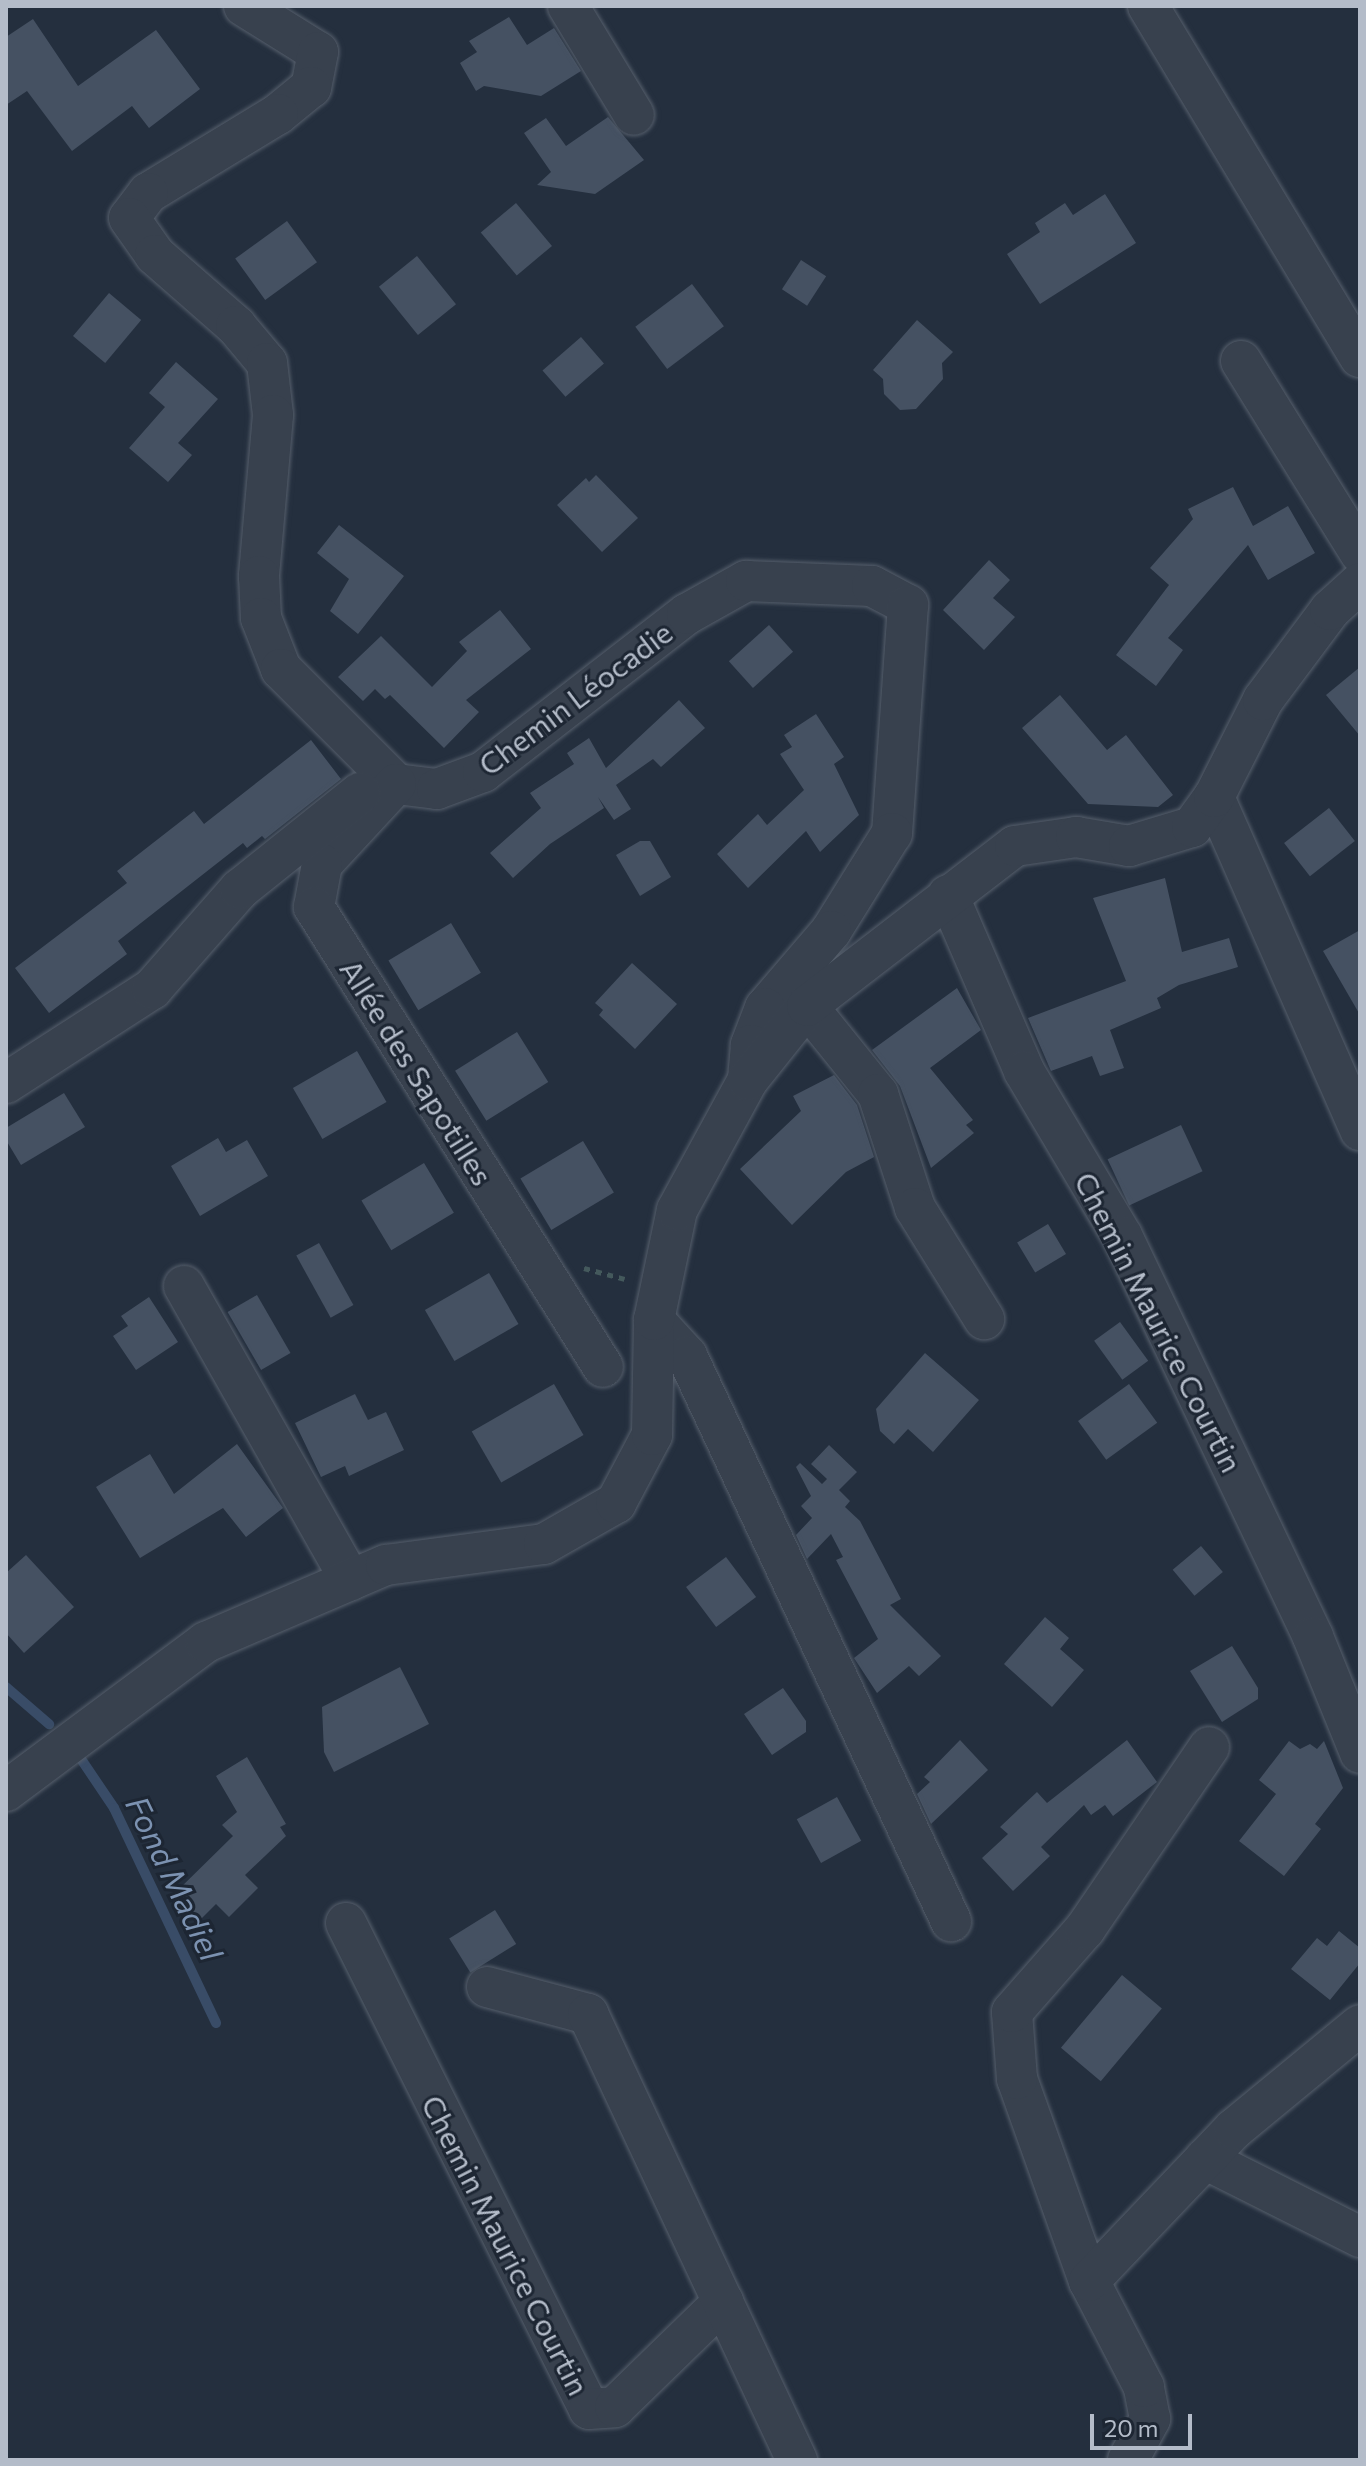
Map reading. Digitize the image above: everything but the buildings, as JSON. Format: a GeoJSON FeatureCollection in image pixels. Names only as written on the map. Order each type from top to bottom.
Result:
{"type":"FeatureCollection","features":[{"type":"Feature","properties":{"kind":"street"},"geometry":{"type":"LineString","coordinates":[[6,1083],[152,989],[240,889],[391,778],[281,669],[261,618],[259,576],[273,415],[267,363],[236,326],[155,255],[129,218],[148,193],[278,114],[311,87],[318,52],[244,6]]}},
{"type":"Feature","properties":{"kind":"street"},"geometry":{"type":"LineString","coordinates":[[568,6],[634,115]]}},
{"type":"Feature","properties":{"kind":"street"},"geometry":{"type":"LineString","coordinates":[[1148,6],[1360,357]]}},
{"type":"Feature","properties":{"kind":"street"},"geometry":{"type":"LineString","coordinates":[[1241,361],[1360,553]]}},
{"type":"Feature","properties":{"kind":"street","name":"Chemin Léocadie"},"geometry":{"type":"LineString","coordinates":[[391,778],[437,789],[483,772],[687,614],[746,581],[872,586],[908,605],[892,833],[831,931],[765,1008],[751,1045],[748,1080]]}},
{"type":"Feature","properties":{"kind":"street"},"geometry":{"type":"LineString","coordinates":[[6,1791],[206,1642],[386,1565],[544,1544],[616,1503],[652,1435],[656,1304],[677,1210],[748,1080],[807,1006],[1015,846],[1076,837],[1129,846],[1192,827],[1214,797],[1263,700],[1330,610],[1360,583]]}},
{"type":"Feature","properties":{"kind":"street","name":"Allée des Sapotilles"},"geometry":{"type":"LineString","coordinates":[[391,778],[322,864],[314,907],[603,1367]]}},
{"type":"Feature","properties":{"kind":"street"},"geometry":{"type":"LineString","coordinates":[[1214,797],[1360,1130]]}},
{"type":"Feature","properties":{"kind":"street","name":"Chemin Maurice Courtin"},"geometry":{"type":"LineString","coordinates":[[948,895],[1024,1071],[1129,1250],[1313,1637],[1360,1753]]}},
{"type":"Feature","properties":{"kind":"street"},"geometry":{"type":"LineString","coordinates":[[807,1006],[878,1094],[915,1208],[984,1319]]}},
{"type":"Feature","properties":{"kind":"street"},"geometry":{"type":"LineString","coordinates":[[184,1286],[350,1580]]}},
{"type":"Feature","properties":{"kind":"street"},"geometry":{"type":"LineString","coordinates":[[656,1304],[687,1356],[951,1921]]}},
{"type":"Feature","properties":{"kind":"street"},"geometry":{"type":"LineString","coordinates":[[1128,2460],[1150,2419],[1144,2387],[1089,2281],[1017,2079],[1012,2012],[1085,1929],[1209,1747]]}},
{"type":"Feature","properties":{"kind":"street","name":"Chemin Maurice Courtin"},"geometry":{"type":"LineString","coordinates":[[346,1923],[589,2409],[615,2407],[723,2302]]}},
{"type":"Feature","properties":{"kind":"street"},"geometry":{"type":"LineString","coordinates":[[487,1987],[588,2014],[797,2460]]}},
{"type":"Feature","properties":{"kind":"street"},"geometry":{"type":"LineString","coordinates":[[1089,2281],[1205,2159],[1360,2025]]}},
{"type":"Feature","properties":{"kind":"street"},"geometry":{"type":"LineString","coordinates":[[1205,2159],[1360,2237]]}},
{"type":"Feature","properties":{"kind":"path"},"geometry":{"type":"LineString","coordinates":[[546,1278],[574,1265],[656,1304]]}},
{"type":"Feature","properties":{"kind":"waterway","name":"Fond Madiel"},"geometry":{"type":"LineString","coordinates":[[6,1687],[49,1724]]}},
{"type":"Feature","properties":{"kind":"waterway","name":"Fond Madiel"},"geometry":{"type":"LineString","coordinates":[[81,1759],[114,1808],[216,2023]]}}]}
